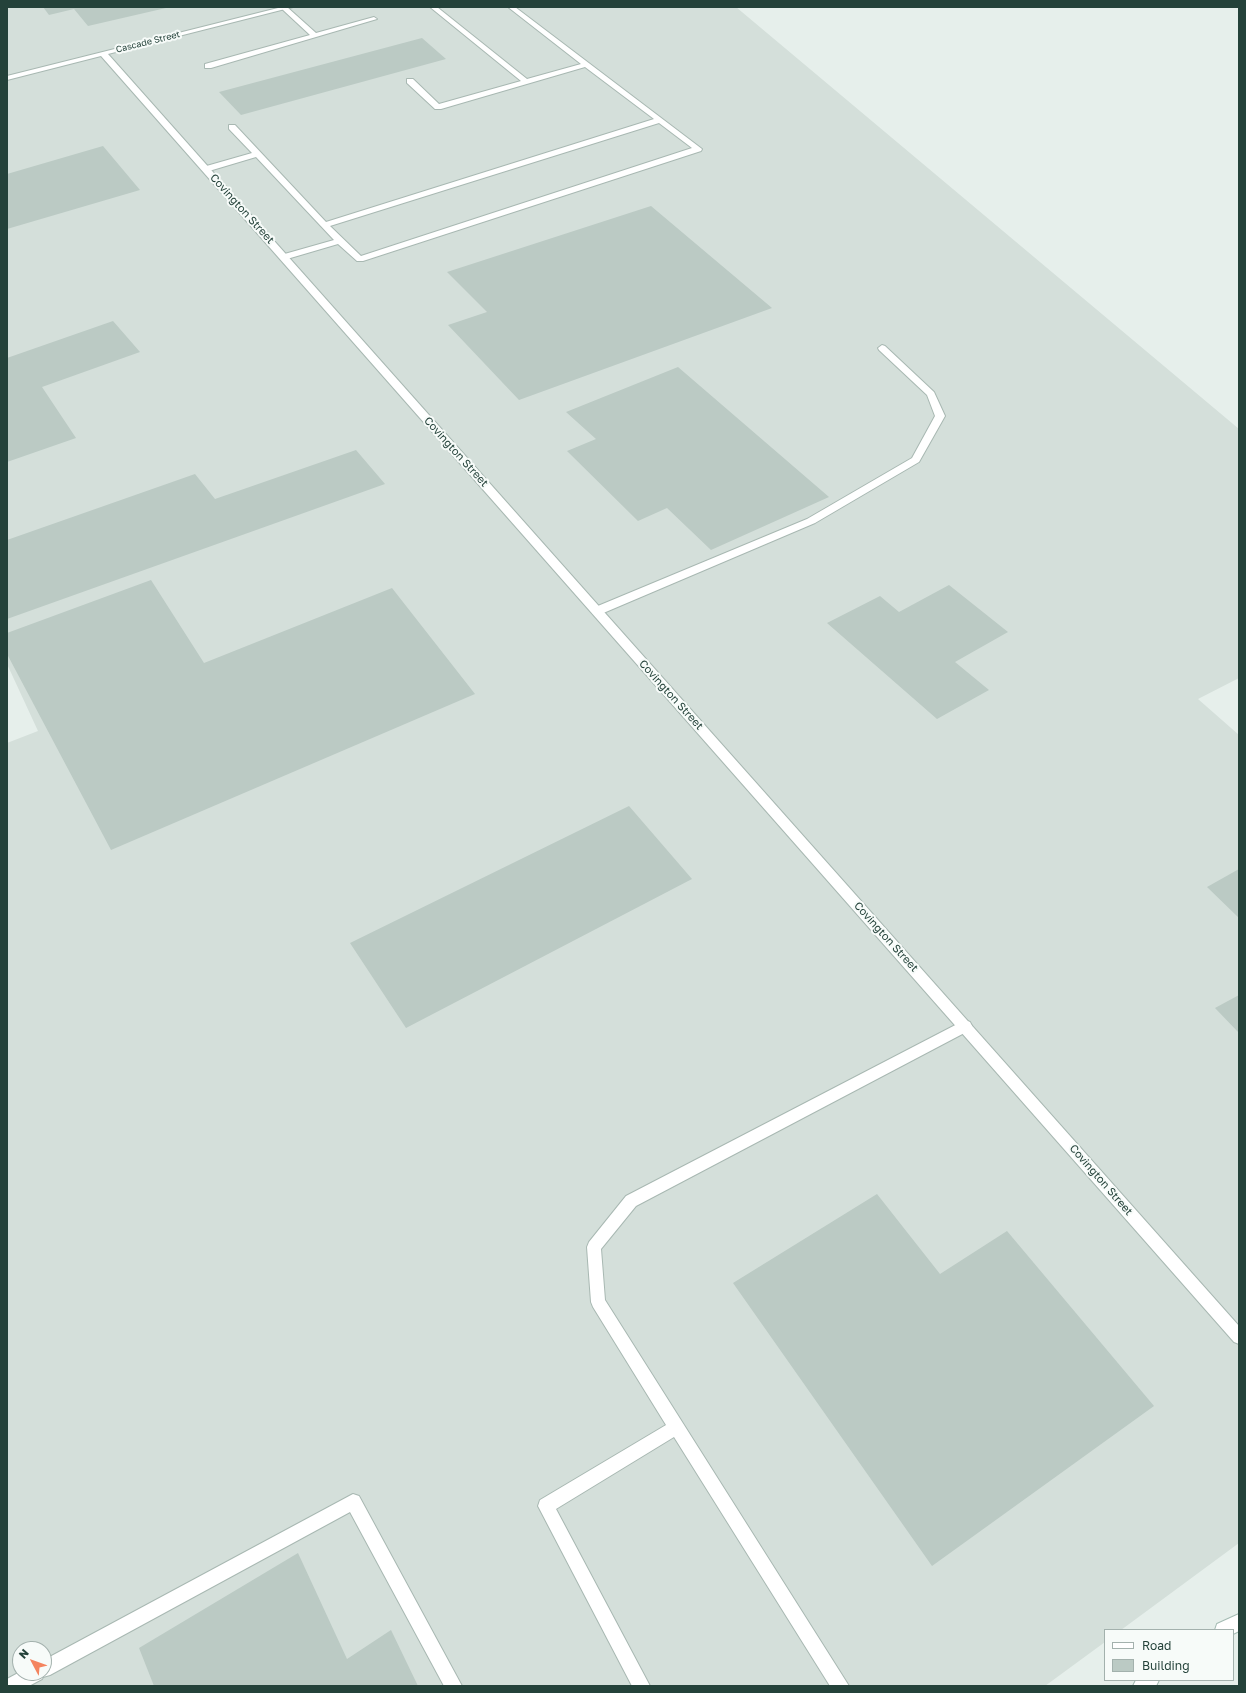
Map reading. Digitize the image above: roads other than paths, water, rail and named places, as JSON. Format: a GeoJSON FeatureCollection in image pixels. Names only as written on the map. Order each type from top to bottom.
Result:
{"type":"FeatureCollection","features":[{"type":"Feature","properties":{"kind":"street"},"geometry":{"type":"LineString","coordinates":[[433,7],[526,82]]}},
{"type":"Feature","properties":{"kind":"street"},"geometry":{"type":"LineString","coordinates":[[232,127],[324,225],[360,259],[698,149],[511,7]]}},
{"type":"Feature","properties":{"kind":"street"},"geometry":{"type":"LineString","coordinates":[[287,8],[315,36]]}},
{"type":"Feature","properties":{"kind":"street","name":"Cascade Street"},"geometry":{"type":"LineString","coordinates":[[7,78],[287,8]]}},
{"type":"Feature","properties":{"kind":"street"},"geometry":{"type":"LineString","coordinates":[[208,66],[374,19]]}},
{"type":"Feature","properties":{"kind":"street","name":"Covington Street"},"geometry":{"type":"LineString","coordinates":[[103,53],[1239,1337]]}},
{"type":"Feature","properties":{"kind":"street"},"geometry":{"type":"LineString","coordinates":[[410,81],[438,107],[587,64]]}},
{"type":"Feature","properties":{"kind":"street"},"geometry":{"type":"LineString","coordinates":[[324,225],[660,120]]}},
{"type":"Feature","properties":{"kind":"street"},"geometry":{"type":"LineString","coordinates":[[206,169],[258,154]]}},
{"type":"Feature","properties":{"kind":"street"},"geometry":{"type":"LineString","coordinates":[[284,257],[340,241]]}},
{"type":"Feature","properties":{"kind":"street"},"geometry":{"type":"LineString","coordinates":[[597,611],[811,521],[916,460],[940,416],[931,394],[882,348]]}},
{"type":"Feature","properties":{"kind":"street"},"geometry":{"type":"LineString","coordinates":[[840,1686],[598,1302],[594,1247],[631,1201],[965,1026]]}},
{"type":"Feature","properties":{"kind":"street"},"geometry":{"type":"LineString","coordinates":[[641,1686],[546,1506],[677,1427]]}},
{"type":"Feature","properties":{"kind":"street"},"geometry":{"type":"LineString","coordinates":[[52,1665],[353,1502],[453,1686]]}},
{"type":"Feature","properties":{"kind":"street"},"geometry":{"type":"LineString","coordinates":[[1225,1629],[1239,1622]]}},
{"type":"Feature","properties":{"kind":"street"},"geometry":{"type":"LineString","coordinates":[[12,1686],[21,1681]]}}]}
